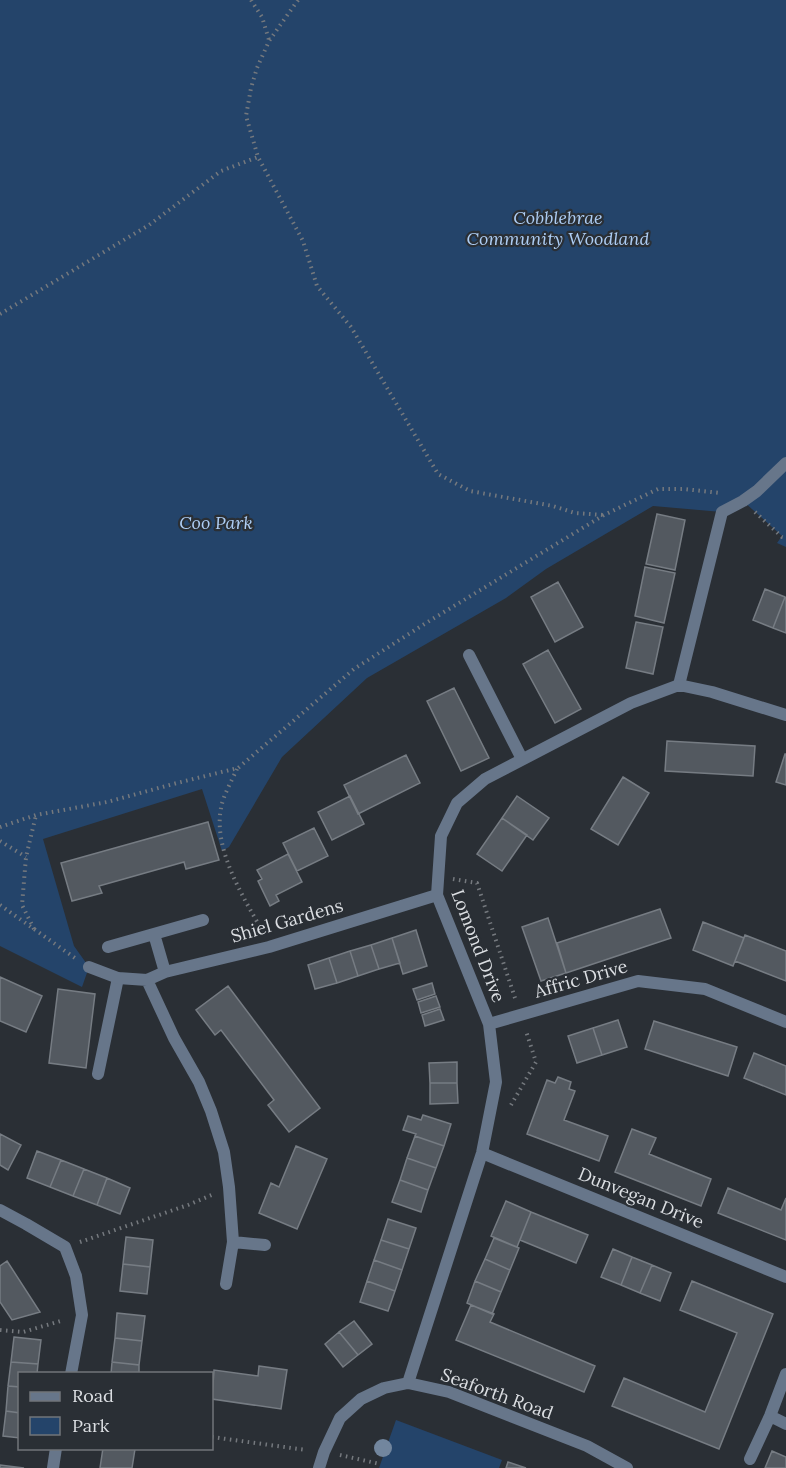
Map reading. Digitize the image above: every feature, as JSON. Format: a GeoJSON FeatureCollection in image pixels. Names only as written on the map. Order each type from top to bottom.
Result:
{"type":"FeatureCollection","features":[{"type":"Feature","properties":{"kind":"street"},"geometry":{"type":"LineString","coordinates":[[786,463],[758,491],[722,512],[679,685],[712,692],[786,715]]}},
{"type":"Feature","properties":{"kind":"street"},"geometry":{"type":"LineString","coordinates":[[469,655],[522,759]]}},
{"type":"Feature","properties":{"kind":"street","name":"Lomond Drive"},"geometry":{"type":"LineString","coordinates":[[408,1383],[482,1153],[496,1082],[489,1024],[437,895],[441,836],[457,803],[485,779],[631,703],[679,685]]}},
{"type":"Feature","properties":{"kind":"street","name":"Shiel Gardens"},"geometry":{"type":"LineString","coordinates":[[88,967],[118,978],[147,980],[165,972],[269,947],[437,895]]}},
{"type":"Feature","properties":{"kind":"street"},"geometry":{"type":"LineString","coordinates":[[108,947],[203,920]]}},
{"type":"Feature","properties":{"kind":"street"},"geometry":{"type":"LineString","coordinates":[[154,934],[165,972]]}},
{"type":"Feature","properties":{"kind":"street"},"geometry":{"type":"LineString","coordinates":[[98,1074],[118,978]]}},
{"type":"Feature","properties":{"kind":"street"},"geometry":{"type":"LineString","coordinates":[[147,980],[174,1038],[200,1082],[224,1152],[233,1242],[226,1284]]}},
{"type":"Feature","properties":{"kind":"street","name":"Affric Drive"},"geometry":{"type":"LineString","coordinates":[[489,1024],[638,981],[705,989],[786,1022]]}},
{"type":"Feature","properties":{"kind":"street","name":"Dunvegan Drive"},"geometry":{"type":"LineString","coordinates":[[482,1153],[786,1276]]}},
{"type":"Feature","properties":{"kind":"street"},"geometry":{"type":"LineString","coordinates":[[0,1210],[65,1247],[76,1276],[82,1315],[71,1372]]}},
{"type":"Feature","properties":{"kind":"street"},"geometry":{"type":"LineString","coordinates":[[233,1242],[265,1245]]}},
{"type":"Feature","properties":{"kind":"street"},"geometry":{"type":"LineString","coordinates":[[750,1459],[786,1374]]}},
{"type":"Feature","properties":{"kind":"street","name":"Seaforth Road"},"geometry":{"type":"LineString","coordinates":[[319,1468],[340,1418],[362,1399],[384,1388],[408,1383],[449,1392],[587,1446],[627,1468]]}},
{"type":"Feature","properties":{"kind":"street"},"geometry":{"type":"LineString","coordinates":[[770,1416],[786,1424]]}},
{"type":"Feature","properties":{"kind":"street"},"geometry":{"type":"LineString","coordinates":[[52,1468],[56,1450]]}},
{"type":"Feature","properties":{"kind":"path"},"geometry":{"type":"LineString","coordinates":[[251,0],[262,17],[269,41]]}},
{"type":"Feature","properties":{"kind":"path"},"geometry":{"type":"LineString","coordinates":[[298,0],[269,41],[256,68],[246,116],[258,157],[303,241],[317,286],[351,327],[438,474],[470,491],[553,506],[575,513],[604,515]]}},
{"type":"Feature","properties":{"kind":"path"},"geometry":{"type":"LineString","coordinates":[[0,314],[149,225],[221,171],[258,157]]}},
{"type":"Feature","properties":{"kind":"path"},"geometry":{"type":"LineString","coordinates":[[269,947],[228,863],[220,833],[221,807],[238,768],[354,669],[604,515],[658,489],[722,493],[732,488],[743,501],[782,537],[786,538]]}},
{"type":"Feature","properties":{"kind":"path"},"geometry":{"type":"LineString","coordinates":[[0,827],[36,815],[107,802],[238,768]]}},
{"type":"Feature","properties":{"kind":"path"},"geometry":{"type":"LineString","coordinates":[[34,929],[22,905],[26,857],[36,815]]}},
{"type":"Feature","properties":{"kind":"path"},"geometry":{"type":"LineString","coordinates":[[0,841],[26,857]]}},
{"type":"Feature","properties":{"kind":"path"},"geometry":{"type":"LineString","coordinates":[[0,905],[88,967]]}},
{"type":"Feature","properties":{"kind":"path"},"geometry":{"type":"LineString","coordinates":[[65,1247],[188,1205],[229,1187]]}},
{"type":"Feature","properties":{"kind":"path"},"geometry":{"type":"LineString","coordinates":[[0,1330],[23,1332],[82,1315]]}},
{"type":"Feature","properties":{"kind":"path"},"geometry":{"type":"LineString","coordinates":[[213,1437],[324,1452],[380,1464]]}},
{"type":"Feature","properties":{"kind":"green space"},"geometry":{"type":"Polygon","coordinates":[[[0,0],[786,0],[786,547],[777,543],[782,536],[743,501],[722,512],[653,506],[546,569],[506,598],[367,678],[282,757],[229,847],[222,851],[202,789],[43,839],[74,946],[89,967],[82,987],[0,946],[0,0]]]}},
{"type":"Feature","properties":{"kind":"green space"},"geometry":{"type":"Polygon","coordinates":[[[396,1420],[502,1460],[499,1468],[379,1468],[396,1420]]]}},
{"type":"Feature","properties":{"kind":"building"},"geometry":{"type":"Polygon","coordinates":[[[657,514],[685,520],[675,570],[646,564],[657,514]]]}},
{"type":"Feature","properties":{"kind":"building"},"geometry":{"type":"Polygon","coordinates":[[[645,567],[675,573],[664,623],[635,616],[645,567]]]}},
{"type":"Feature","properties":{"kind":"building"},"geometry":{"type":"Polygon","coordinates":[[[558,582],[583,627],[555,642],[531,597],[558,582]]]}},
{"type":"Feature","properties":{"kind":"building"},"geometry":{"type":"Polygon","coordinates":[[[765,589],[785,597],[773,628],[753,620],[765,589]]]}},
{"type":"Feature","properties":{"kind":"building"},"geometry":{"type":"Polygon","coordinates":[[[786,598],[786,633],[773,628],[786,598]]]}},
{"type":"Feature","properties":{"kind":"building"},"geometry":{"type":"Polygon","coordinates":[[[636,622],[663,627],[653,674],[626,668],[636,622]]]}},
{"type":"Feature","properties":{"kind":"building"},"geometry":{"type":"Polygon","coordinates":[[[548,650],[581,709],[555,723],[523,664],[548,650]]]}},
{"type":"Feature","properties":{"kind":"building"},"geometry":{"type":"Polygon","coordinates":[[[454,688],[489,758],[461,771],[427,701],[454,688]]]}},
{"type":"Feature","properties":{"kind":"building"},"geometry":{"type":"Polygon","coordinates":[[[667,741],[755,746],[753,776],[665,771],[667,741]]]}},
{"type":"Feature","properties":{"kind":"building"},"geometry":{"type":"Polygon","coordinates":[[[786,754],[786,785],[776,782],[786,754]]]}},
{"type":"Feature","properties":{"kind":"building"},"geometry":{"type":"Polygon","coordinates":[[[406,755],[420,783],[358,814],[344,785],[406,755]]]}},
{"type":"Feature","properties":{"kind":"building"},"geometry":{"type":"Polygon","coordinates":[[[623,777],[649,793],[618,845],[591,829],[623,777]]]}},
{"type":"Feature","properties":{"kind":"building"},"geometry":{"type":"Polygon","coordinates":[[[350,796],[364,824],[332,840],[318,812],[350,796]]]}},
{"type":"Feature","properties":{"kind":"building"},"geometry":{"type":"Polygon","coordinates":[[[517,796],[549,818],[533,840],[502,818],[517,796]]]}},
{"type":"Feature","properties":{"kind":"building"},"geometry":{"type":"Polygon","coordinates":[[[502,818],[527,835],[502,871],[477,854],[502,818]]]}},
{"type":"Feature","properties":{"kind":"building"},"geometry":{"type":"Polygon","coordinates":[[[208,822],[219,860],[186,869],[184,862],[99,886],[102,893],[72,901],[61,863],[208,822]]]}},
{"type":"Feature","properties":{"kind":"building"},"geometry":{"type":"Polygon","coordinates":[[[314,828],[328,856],[297,871],[283,843],[314,828]]]}},
{"type":"Feature","properties":{"kind":"building"},"geometry":{"type":"Polygon","coordinates":[[[288,854],[302,882],[276,895],[279,901],[270,906],[258,881],[262,879],[257,870],[288,854]]]}},
{"type":"Feature","properties":{"kind":"building"},"geometry":{"type":"Polygon","coordinates":[[[660,909],[671,938],[566,973],[557,943],[660,909]]]}},
{"type":"Feature","properties":{"kind":"building"},"geometry":{"type":"Polygon","coordinates":[[[548,918],[566,973],[541,981],[522,927],[548,918]]]}},
{"type":"Feature","properties":{"kind":"building"},"geometry":{"type":"Polygon","coordinates":[[[703,922],[744,938],[733,966],[693,950],[703,922]]]}},
{"type":"Feature","properties":{"kind":"building"},"geometry":{"type":"Polygon","coordinates":[[[416,930],[427,966],[403,974],[392,938],[416,930]]]}},
{"type":"Feature","properties":{"kind":"building"},"geometry":{"type":"Polygon","coordinates":[[[745,935],[786,951],[786,981],[735,961],[745,935]]]}},
{"type":"Feature","properties":{"kind":"building"},"geometry":{"type":"Polygon","coordinates":[[[392,938],[400,963],[379,969],[371,945],[392,938]]]}},
{"type":"Feature","properties":{"kind":"building"},"geometry":{"type":"Polygon","coordinates":[[[371,945],[379,969],[358,976],[350,951],[371,945]]]}},
{"type":"Feature","properties":{"kind":"building"},"geometry":{"type":"Polygon","coordinates":[[[350,951],[358,976],[337,983],[329,958],[350,951]]]}},
{"type":"Feature","properties":{"kind":"building"},"geometry":{"type":"Polygon","coordinates":[[[329,958],[337,983],[315,989],[308,965],[329,958]]]}},
{"type":"Feature","properties":{"kind":"building"},"geometry":{"type":"Polygon","coordinates":[[[0,977],[42,996],[26,1032],[0,1021],[0,977]]]}},
{"type":"Feature","properties":{"kind":"building"},"geometry":{"type":"Polygon","coordinates":[[[432,983],[435,994],[417,1000],[413,989],[432,983]]]}},
{"type":"Feature","properties":{"kind":"building"},"geometry":{"type":"Polygon","coordinates":[[[228,986],[320,1108],[289,1132],[268,1105],[274,1100],[221,1030],[215,1035],[196,1010],[228,986]]]}},
{"type":"Feature","properties":{"kind":"building"},"geometry":{"type":"Polygon","coordinates":[[[58,989],[95,994],[86,1068],[49,1063],[58,989]]]}},
{"type":"Feature","properties":{"kind":"building"},"geometry":{"type":"Polygon","coordinates":[[[436,996],[440,1007],[421,1013],[418,1002],[436,996]]]}},
{"type":"Feature","properties":{"kind":"building"},"geometry":{"type":"Polygon","coordinates":[[[440,1009],[444,1020],[425,1026],[422,1015],[440,1009]]]}},
{"type":"Feature","properties":{"kind":"building"},"geometry":{"type":"Polygon","coordinates":[[[618,1020],[627,1047],[602,1055],[593,1028],[618,1020]]]}},
{"type":"Feature","properties":{"kind":"building"},"geometry":{"type":"Polygon","coordinates":[[[654,1021],[737,1047],[728,1076],[645,1049],[654,1021]]]}},
{"type":"Feature","properties":{"kind":"building"},"geometry":{"type":"Polygon","coordinates":[[[593,1028],[602,1055],[577,1063],[568,1036],[593,1028]]]}},
{"type":"Feature","properties":{"kind":"building"},"geometry":{"type":"Polygon","coordinates":[[[754,1053],[786,1066],[786,1095],[744,1078],[754,1053]]]}},
{"type":"Feature","properties":{"kind":"building"},"geometry":{"type":"Polygon","coordinates":[[[457,1062],[457,1083],[430,1083],[429,1063],[457,1062]]]}},
{"type":"Feature","properties":{"kind":"building"},"geometry":{"type":"Polygon","coordinates":[[[558,1077],[571,1082],[569,1089],[575,1091],[564,1120],[608,1136],[599,1161],[527,1134],[547,1080],[555,1083],[558,1077]]]}},
{"type":"Feature","properties":{"kind":"building"},"geometry":{"type":"Polygon","coordinates":[[[430,1083],[457,1083],[458,1103],[430,1104],[430,1083]]]}},
{"type":"Feature","properties":{"kind":"building"},"geometry":{"type":"Polygon","coordinates":[[[423,1115],[451,1124],[444,1146],[403,1130],[408,1116],[421,1120],[423,1115]]]}},
{"type":"Feature","properties":{"kind":"building"},"geometry":{"type":"Polygon","coordinates":[[[632,1129],[656,1138],[649,1154],[711,1179],[701,1206],[615,1172],[632,1129]]]}},
{"type":"Feature","properties":{"kind":"building"},"geometry":{"type":"Polygon","coordinates":[[[0,1134],[21,1145],[8,1170],[0,1165],[0,1134]]]}},
{"type":"Feature","properties":{"kind":"building"},"geometry":{"type":"Polygon","coordinates":[[[415,1136],[444,1146],[436,1168],[407,1158],[415,1136]]]}},
{"type":"Feature","properties":{"kind":"building"},"geometry":{"type":"Polygon","coordinates":[[[296,1146],[327,1159],[297,1229],[259,1213],[271,1183],[279,1187],[296,1146]]]}},
{"type":"Feature","properties":{"kind":"building"},"geometry":{"type":"Polygon","coordinates":[[[37,1151],[61,1160],[50,1187],[27,1178],[37,1151]]]}},
{"type":"Feature","properties":{"kind":"building"},"geometry":{"type":"Polygon","coordinates":[[[407,1158],[436,1168],[428,1190],[400,1180],[407,1158]]]}},
{"type":"Feature","properties":{"kind":"building"},"geometry":{"type":"Polygon","coordinates":[[[61,1160],[84,1169],[73,1196],[50,1187],[61,1160]]]}},
{"type":"Feature","properties":{"kind":"building"},"geometry":{"type":"Polygon","coordinates":[[[84,1169],[107,1178],[97,1205],[73,1196],[84,1169]]]}},
{"type":"Feature","properties":{"kind":"building"},"geometry":{"type":"Polygon","coordinates":[[[107,1178],[130,1188],[120,1214],[97,1205],[107,1178]]]}},
{"type":"Feature","properties":{"kind":"building"},"geometry":{"type":"Polygon","coordinates":[[[400,1180],[428,1190],[421,1212],[392,1202],[400,1180]]]}},
{"type":"Feature","properties":{"kind":"building"},"geometry":{"type":"Polygon","coordinates":[[[728,1188],[781,1210],[786,1198],[786,1240],[718,1213],[728,1188]]]}},
{"type":"Feature","properties":{"kind":"building"},"geometry":{"type":"Polygon","coordinates":[[[506,1201],[531,1212],[517,1247],[491,1236],[506,1201]]]}},
{"type":"Feature","properties":{"kind":"building"},"geometry":{"type":"Polygon","coordinates":[[[531,1212],[588,1235],[576,1263],[520,1240],[531,1212]]]}},
{"type":"Feature","properties":{"kind":"building"},"geometry":{"type":"Polygon","coordinates":[[[388,1219],[416,1228],[409,1249],[381,1240],[388,1219]]]}},
{"type":"Feature","properties":{"kind":"building"},"geometry":{"type":"Polygon","coordinates":[[[126,1237],[153,1240],[150,1267],[123,1264],[126,1237]]]}},
{"type":"Feature","properties":{"kind":"building"},"geometry":{"type":"Polygon","coordinates":[[[494,1238],[519,1248],[510,1270],[485,1259],[494,1238]]]}},
{"type":"Feature","properties":{"kind":"building"},"geometry":{"type":"Polygon","coordinates":[[[381,1240],[409,1249],[402,1270],[374,1260],[381,1240]]]}},
{"type":"Feature","properties":{"kind":"building"},"geometry":{"type":"Polygon","coordinates":[[[613,1249],[632,1257],[621,1285],[601,1277],[613,1249]]]}},
{"type":"Feature","properties":{"kind":"building"},"geometry":{"type":"Polygon","coordinates":[[[632,1257],[652,1265],[640,1293],[621,1285],[632,1257]]]}},
{"type":"Feature","properties":{"kind":"building"},"geometry":{"type":"Polygon","coordinates":[[[485,1259],[510,1270],[501,1292],[475,1281],[485,1259]]]}},
{"type":"Feature","properties":{"kind":"building"},"geometry":{"type":"Polygon","coordinates":[[[374,1260],[402,1270],[395,1291],[367,1281],[374,1260]]]}},
{"type":"Feature","properties":{"kind":"building"},"geometry":{"type":"Polygon","coordinates":[[[7,1261],[40,1312],[12,1320],[0,1302],[0,1266],[7,1261]]]}},
{"type":"Feature","properties":{"kind":"building"},"geometry":{"type":"Polygon","coordinates":[[[123,1264],[150,1267],[147,1294],[120,1291],[123,1264]]]}},
{"type":"Feature","properties":{"kind":"building"},"geometry":{"type":"Polygon","coordinates":[[[652,1265],[671,1273],[660,1301],[640,1293],[652,1265]]]}},
{"type":"Feature","properties":{"kind":"building"},"geometry":{"type":"Polygon","coordinates":[[[367,1281],[395,1291],[388,1311],[360,1302],[367,1281]]]}},
{"type":"Feature","properties":{"kind":"building"},"geometry":{"type":"Polygon","coordinates":[[[475,1281],[501,1292],[492,1314],[467,1303],[475,1281]]]}},
{"type":"Feature","properties":{"kind":"building"},"geometry":{"type":"Polygon","coordinates":[[[692,1281],[773,1314],[719,1449],[612,1406],[624,1378],[705,1412],[737,1333],[680,1310],[692,1281]]]}},
{"type":"Feature","properties":{"kind":"building"},"geometry":{"type":"Polygon","coordinates":[[[471,1305],[494,1314],[490,1322],[595,1366],[584,1392],[456,1340],[471,1305]]]}},
{"type":"Feature","properties":{"kind":"building"},"geometry":{"type":"Polygon","coordinates":[[[117,1313],[145,1316],[142,1341],[115,1338],[117,1313]]]}},
{"type":"Feature","properties":{"kind":"building"},"geometry":{"type":"Polygon","coordinates":[[[354,1321],[372,1344],[358,1355],[339,1332],[354,1321]]]}},
{"type":"Feature","properties":{"kind":"building"},"geometry":{"type":"Polygon","coordinates":[[[339,1332],[358,1355],[343,1367],[325,1344],[339,1332]]]}},
{"type":"Feature","properties":{"kind":"building"},"geometry":{"type":"Polygon","coordinates":[[[14,1337],[41,1340],[38,1364],[11,1362],[14,1337]]]}},
{"type":"Feature","properties":{"kind":"building"},"geometry":{"type":"Polygon","coordinates":[[[115,1338],[142,1341],[139,1365],[112,1362],[115,1338]]]}},
{"type":"Feature","properties":{"kind":"building"},"geometry":{"type":"Polygon","coordinates":[[[11,1362],[38,1364],[37,1372],[18,1372],[18,1387],[8,1386],[11,1362]]]}},
{"type":"Feature","properties":{"kind":"building"},"geometry":{"type":"Polygon","coordinates":[[[112,1362],[139,1365],[139,1372],[111,1372],[112,1362]]]}},
{"type":"Feature","properties":{"kind":"building"},"geometry":{"type":"Polygon","coordinates":[[[259,1366],[287,1370],[281,1409],[213,1399],[214,1370],[258,1376],[259,1366]]]}},
{"type":"Feature","properties":{"kind":"building"},"geometry":{"type":"Polygon","coordinates":[[[8,1386],[18,1387],[18,1413],[6,1411],[8,1386]]]}},
{"type":"Feature","properties":{"kind":"building"},"geometry":{"type":"Polygon","coordinates":[[[6,1411],[18,1413],[18,1438],[3,1436],[6,1411]]]}},
{"type":"Feature","properties":{"kind":"building"},"geometry":{"type":"Polygon","coordinates":[[[103,1450],[135,1450],[132,1468],[100,1468],[103,1450]]]}},
{"type":"Feature","properties":{"kind":"building"},"geometry":{"type":"Polygon","coordinates":[[[772,1451],[786,1457],[786,1468],[765,1468],[772,1451]]]}},
{"type":"Feature","properties":{"kind":"building"},"geometry":{"type":"Polygon","coordinates":[[[508,1462],[526,1468],[506,1468],[508,1462]]]}},
{"type":"Feature","properties":{"kind":"building"},"geometry":{"type":"Polygon","coordinates":[[[0,1465],[24,1468],[0,1468],[0,1465]]]}},
{"type":"Feature","properties":{"kind":"park label","name":"Cobblebrae Community Woodland"},"geometry":{"type":"Point","coordinates":[558,228]}},
{"type":"Feature","properties":{"kind":"park label","name":"Coo Park"},"geometry":{"type":"Point","coordinates":[216,523]}}]}
